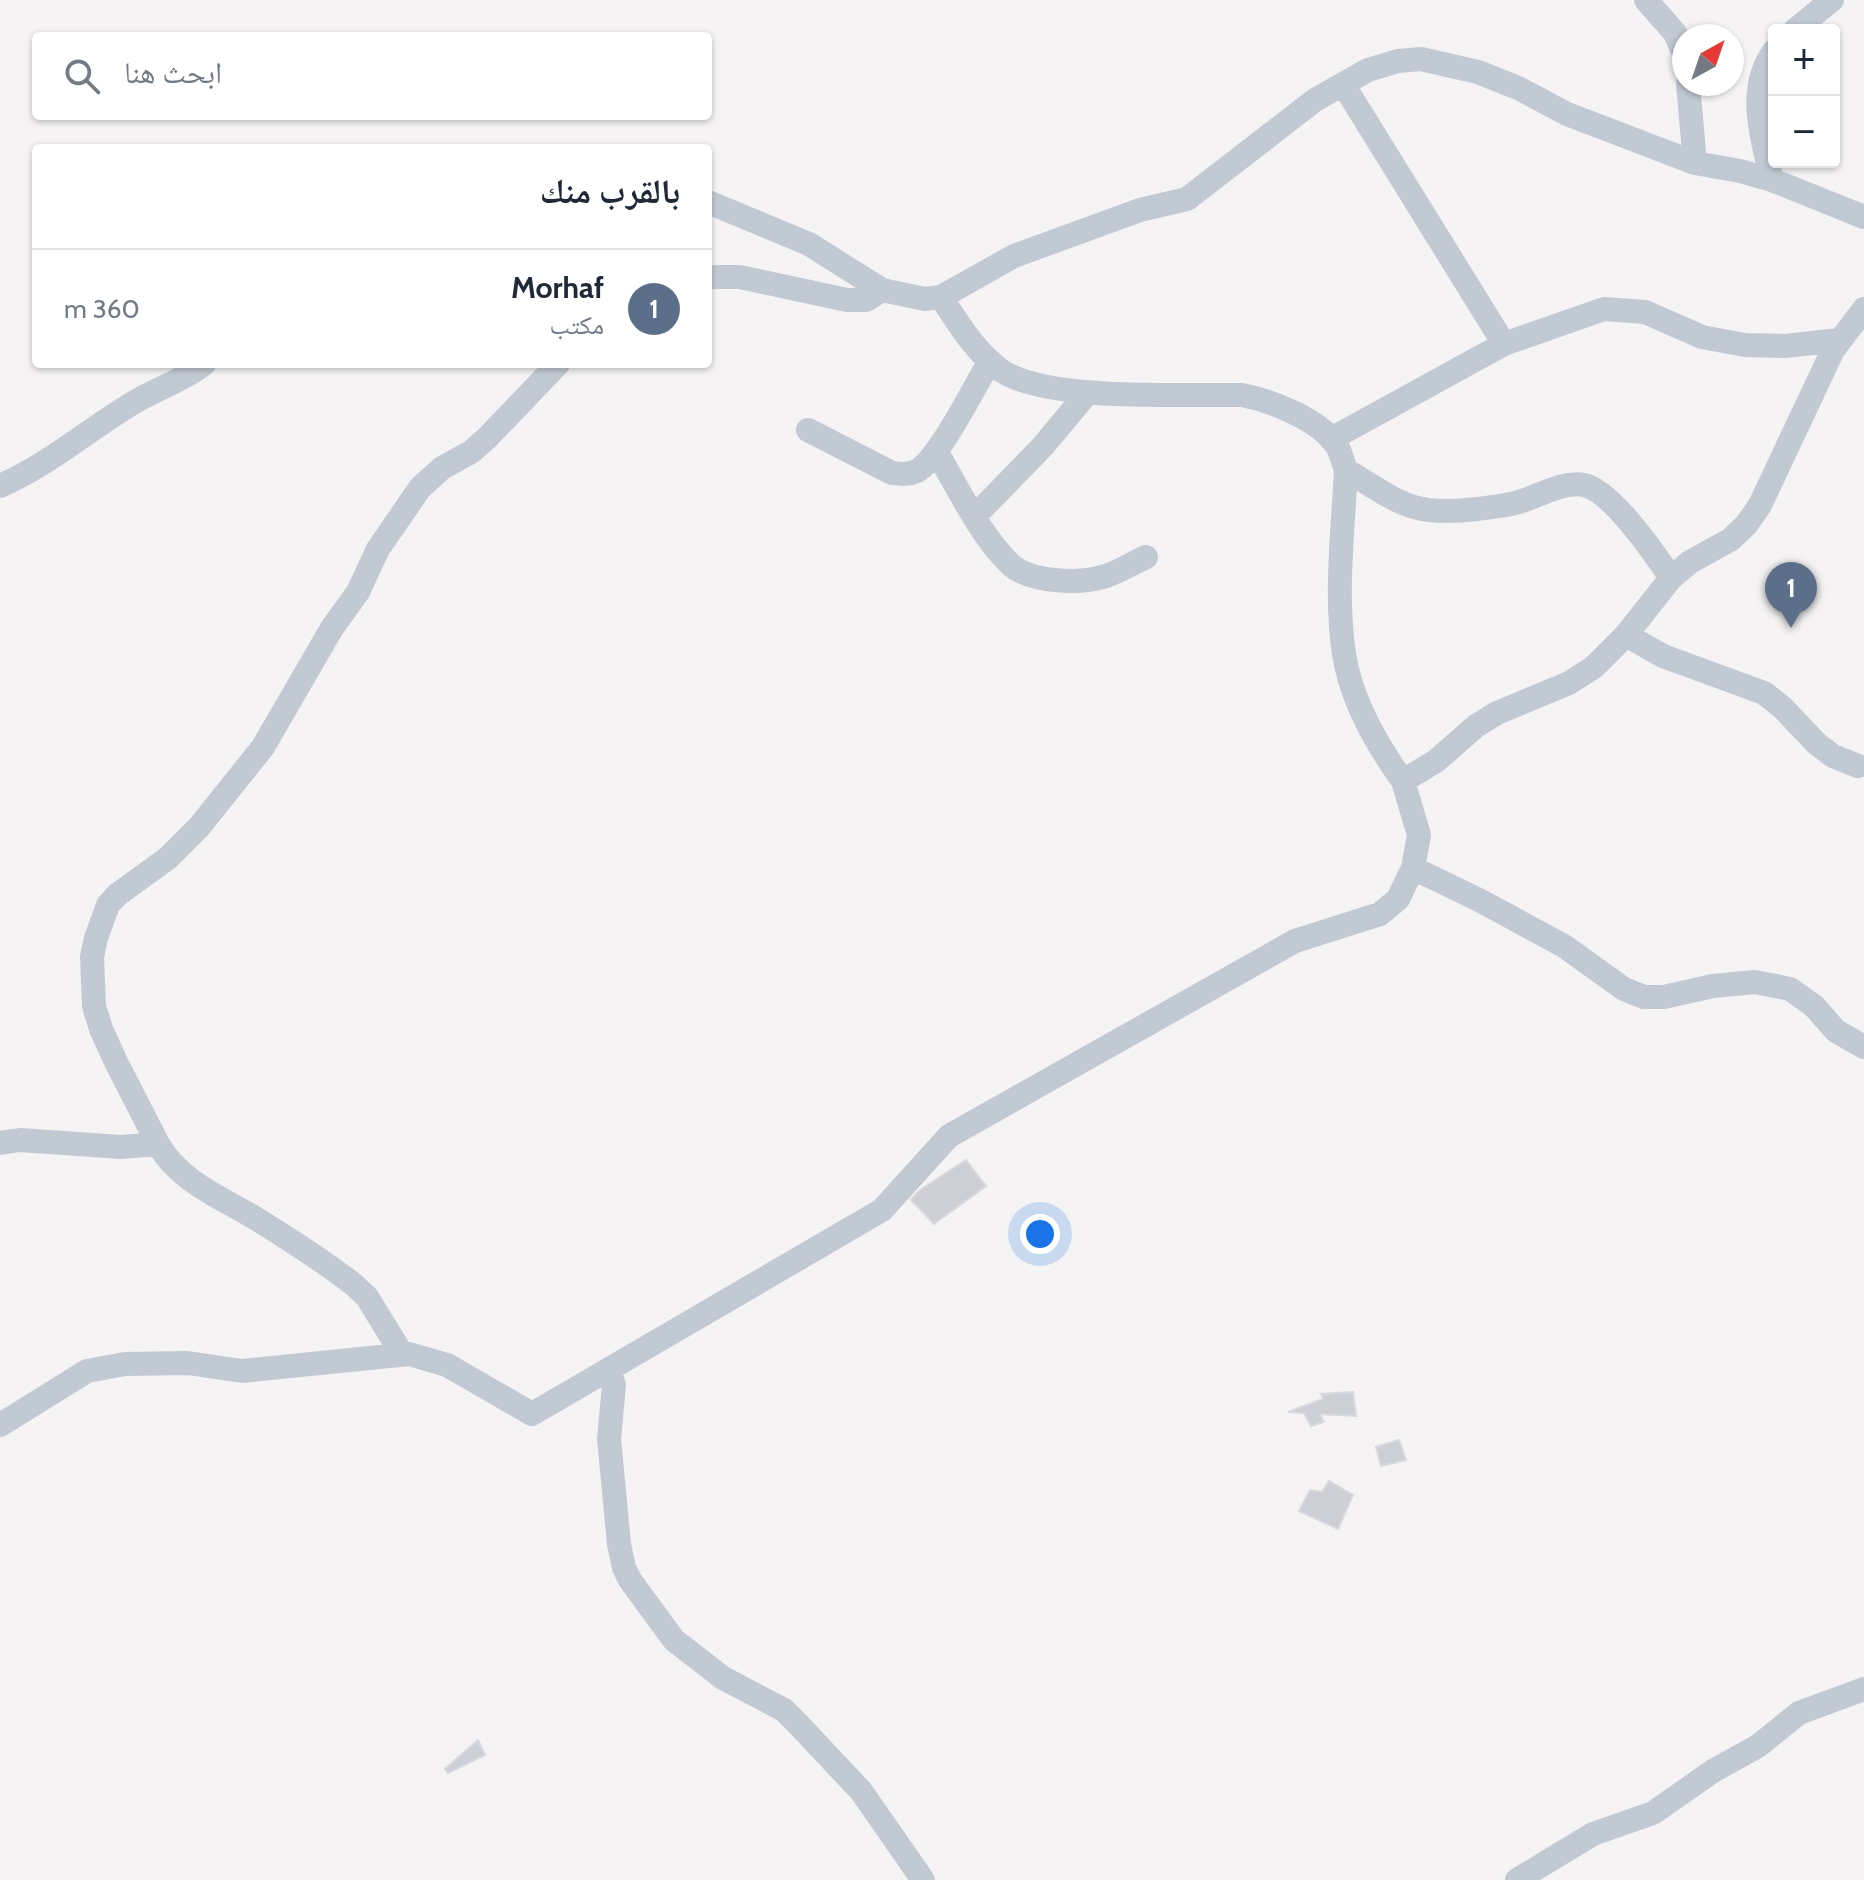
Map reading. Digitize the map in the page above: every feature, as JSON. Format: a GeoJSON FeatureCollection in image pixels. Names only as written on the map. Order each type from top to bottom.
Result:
{"type":"FeatureCollection","features":[{"type":"Feature","properties":{"kind":"street"},"geometry":{"type":"LineString","coordinates":[[1646,0],[1672,30]]}},
{"type":"Feature","properties":{"kind":"street"},"geometry":{"type":"LineString","coordinates":[[1802,24],[1832,0]]}},
{"type":"Feature","properties":{"kind":"street"},"geometry":{"type":"LineString","coordinates":[[712,204],[809,244],[882,290],[925,299],[941,297],[1014,256],[1140,210],[1187,199],[1287,120],[1343,84],[1368,70],[1398,61],[1421,59],[1478,72],[1518,88],[1567,114],[1695,163],[1772,180],[1864,217]]}},
{"type":"Feature","properties":{"kind":"street"},"geometry":{"type":"LineString","coordinates":[[1768,63],[1760,80],[1758,120],[1772,180]]}},
{"type":"Feature","properties":{"kind":"street"},"geometry":{"type":"LineString","coordinates":[[1343,84],[1504,344]]}},
{"type":"Feature","properties":{"kind":"street"},"geometry":{"type":"LineString","coordinates":[[1689,96],[1695,163]]}},
{"type":"Feature","properties":{"kind":"street"},"geometry":{"type":"LineString","coordinates":[[712,277],[740,277],[847,300],[866,300],[882,290]]}},
{"type":"Feature","properties":{"kind":"street"},"geometry":{"type":"LineString","coordinates":[[0,1425],[87,1371],[125,1364],[188,1363],[242,1371],[402,1354],[447,1365],[532,1414],[882,1210],[949,1136],[1295,941],[1380,914],[1398,899],[1413,868],[1419,835],[1403,781],[1380,749],[1355,691],[1345,657],[1341,614],[1346,470],[1338,448],[1325,432],[1265,400],[1242,395],[1088,392],[1034,385],[1001,371],[977,350],[941,297]]}},
{"type":"Feature","properties":{"kind":"street"},"geometry":{"type":"LineString","coordinates":[[1331,439],[1504,344],[1604,309],[1645,312],[1702,337],[1745,345],[1785,346],[1839,340]]}},
{"type":"Feature","properties":{"kind":"street"},"geometry":{"type":"LineString","coordinates":[[1403,781],[1436,761],[1476,726],[1497,713],[1569,683],[1594,667],[1626,635],[1671,578],[1690,562],[1730,540],[1746,525],[1760,505],[1839,340],[1864,309]]}},
{"type":"Feature","properties":{"kind":"street"},"geometry":{"type":"LineString","coordinates":[[808,430],[892,473],[907,475],[919,470],[936,451],[990,361]]}},
{"type":"Feature","properties":{"kind":"street"},"geometry":{"type":"LineString","coordinates":[[0,486],[28,473],[133,403],[198,368]]}},
{"type":"Feature","properties":{"kind":"street"},"geometry":{"type":"LineString","coordinates":[[402,1354],[367,1297],[353,1284],[177,1169],[158,1144],[101,1029],[94,1006],[92,957],[108,905],[168,858],[199,827],[263,747],[332,628],[358,592],[378,549],[420,488],[442,468],[471,452],[487,438],[554,368]]}},
{"type":"Feature","properties":{"kind":"street"},"geometry":{"type":"LineString","coordinates":[[975,516],[1043,446],[1088,392]]}},
{"type":"Feature","properties":{"kind":"street"},"geometry":{"type":"LineString","coordinates":[[936,451],[989,540],[1013,567],[1032,576],[1068,582],[1106,576],[1146,557]]}},
{"type":"Feature","properties":{"kind":"street"},"geometry":{"type":"LineString","coordinates":[[1346,470],[1404,505],[1441,513],[1515,503],[1570,484],[1586,485],[1603,494],[1651,548],[1671,578]]}},
{"type":"Feature","properties":{"kind":"street"},"geometry":{"type":"LineString","coordinates":[[1626,635],[1663,656],[1764,693],[1816,743],[1833,756],[1858,766]]}},
{"type":"Feature","properties":{"kind":"street"},"geometry":{"type":"LineString","coordinates":[[1413,868],[1564,946],[1624,989],[1644,997],[1664,997],[1713,986],[1755,982],[1790,989],[1814,1006],[1836,1031],[1864,1047]]}},
{"type":"Feature","properties":{"kind":"street"},"geometry":{"type":"LineString","coordinates":[[0,1143],[20,1140],[121,1147],[158,1144]]}},
{"type":"Feature","properties":{"kind":"street"},"geometry":{"type":"LineString","coordinates":[[609,1369],[614,1385],[609,1439],[619,1544],[630,1580],[674,1640],[723,1678],[784,1710],[797,1723],[861,1791],[923,1880]]}},
{"type":"Feature","properties":{"kind":"street"},"geometry":{"type":"LineString","coordinates":[[1517,1880],[1593,1834],[1653,1813],[1713,1771],[1758,1746],[1799,1713],[1864,1689]]}},
{"type":"Feature","properties":{"kind":"building"},"geometry":{"type":"Polygon","coordinates":[[[966,1160],[986,1186],[934,1224],[911,1200],[920,1190],[966,1160]]]}},
{"type":"Feature","properties":{"kind":"building"},"geometry":{"type":"Polygon","coordinates":[[[1353,1392],[1356,1416],[1320,1414],[1324,1422],[1311,1426],[1304,1413],[1288,1412],[1323,1399],[1321,1394],[1353,1392]]]}},
{"type":"Feature","properties":{"kind":"building"},"geometry":{"type":"Polygon","coordinates":[[[1399,1440],[1406,1460],[1381,1466],[1376,1447],[1399,1440]]]}},
{"type":"Feature","properties":{"kind":"building"},"geometry":{"type":"Polygon","coordinates":[[[1329,1481],[1353,1495],[1338,1529],[1299,1511],[1310,1490],[1322,1492],[1329,1481]]]}},
{"type":"Feature","properties":{"kind":"building"},"geometry":{"type":"Polygon","coordinates":[[[478,1740],[485,1755],[448,1773],[445,1769],[478,1740]]]}},
{"type":"Feature","properties":{"kind":"place","name":"Morhaf"},"geometry":{"type":"Point","coordinates":[1791,628]}}]}
